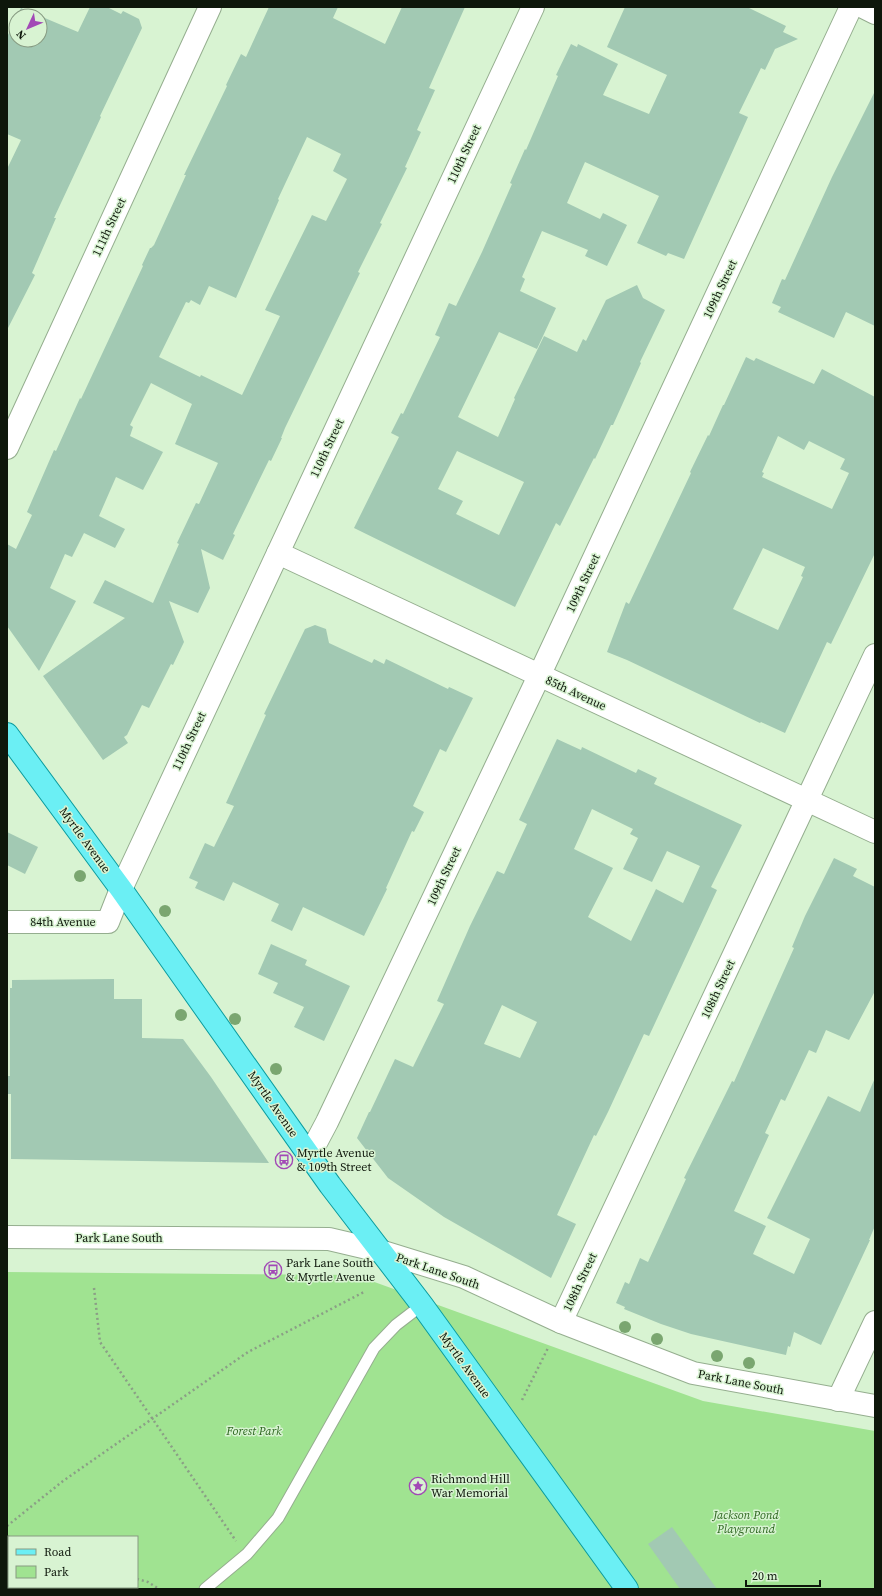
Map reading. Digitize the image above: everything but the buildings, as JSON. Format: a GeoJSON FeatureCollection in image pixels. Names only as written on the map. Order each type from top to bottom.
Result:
{"type":"FeatureCollection","features":[{"type":"Feature","properties":{"kind":"main road","name":"Myrtle Avenue"},"geometry":{"type":"LineString","coordinates":[[7,734],[121,889],[309,1156],[422,1306],[626,1589]]}},
{"type":"Feature","properties":{"kind":"street","name":"111th Street"},"geometry":{"type":"LineString","coordinates":[[7,448],[210,7]]}},
{"type":"Feature","properties":{"kind":"street","name":"110th Street"},"geometry":{"type":"LineString","coordinates":[[121,889],[533,7]]}},
{"type":"Feature","properties":{"kind":"street","name":"109th Street"},"geometry":{"type":"LineString","coordinates":[[309,1156],[327,1122],[540,676],[851,7]]}},
{"type":"Feature","properties":{"kind":"street"},"geometry":{"type":"LineString","coordinates":[[863,7],[875,13]]}},
{"type":"Feature","properties":{"kind":"street","name":"85th Avenue"},"geometry":{"type":"LineString","coordinates":[[278,553],[875,832]]}},
{"type":"Feature","properties":{"kind":"street","name":"108th Street"},"geometry":{"type":"LineString","coordinates":[[561,1322],[875,655]]}},
{"type":"Feature","properties":{"kind":"street","name":"84th Avenue"},"geometry":{"type":"LineString","coordinates":[[7,922],[108,922],[121,889]]}},
{"type":"Feature","properties":{"kind":"street","name":"Park Lane South"},"geometry":{"type":"LineString","coordinates":[[7,1238],[329,1239],[380,1251],[464,1277],[561,1322],[692,1373],[875,1406]]}},
{"type":"Feature","properties":{"kind":"street"},"geometry":{"type":"LineString","coordinates":[[838,1400],[875,1322]]}},
{"type":"Feature","properties":{"kind":"lane"},"geometry":{"type":"LineString","coordinates":[[205,1589],[247,1554],[278,1518],[374,1348],[396,1325],[422,1306]]}},
{"type":"Feature","properties":{"kind":"path"},"geometry":{"type":"LineString","coordinates":[[94,1288],[100,1342],[226,1527],[247,1554]]}},
{"type":"Feature","properties":{"kind":"path"},"geometry":{"type":"LineString","coordinates":[[7,1526],[63,1481],[248,1352],[364,1292]]}},
{"type":"Feature","properties":{"kind":"path"},"geometry":{"type":"LineString","coordinates":[[522,1400],[548,1348]]}},
{"type":"Feature","properties":{"kind":"path"},"geometry":{"type":"LineString","coordinates":[[138,1579],[148,1582],[159,1589]]}},
{"type":"Feature","properties":{"kind":"green space","name":"Forest Park"},"geometry":{"type":"Polygon","coordinates":[[[7,1272],[355,1275],[703,1401],[875,1431],[875,1589],[7,1589],[7,1272]]]}},
{"type":"Feature","properties":{"kind":"place","name":"Myrtle Avenue & 109th Street"},"geometry":{"type":"Point","coordinates":[284,1160]}},
{"type":"Feature","properties":{"kind":"place","name":"Park Lane South & Myrtle Avenue"},"geometry":{"type":"Point","coordinates":[273,1270]}},
{"type":"Feature","properties":{"kind":"place","name":"Richmond Hill War Memorial"},"geometry":{"type":"Point","coordinates":[418,1486]}},
{"type":"Feature","properties":{"kind":"park label","name":"Jackson Pond Playground"},"geometry":{"type":"Point","coordinates":[746,1522]}}]}
